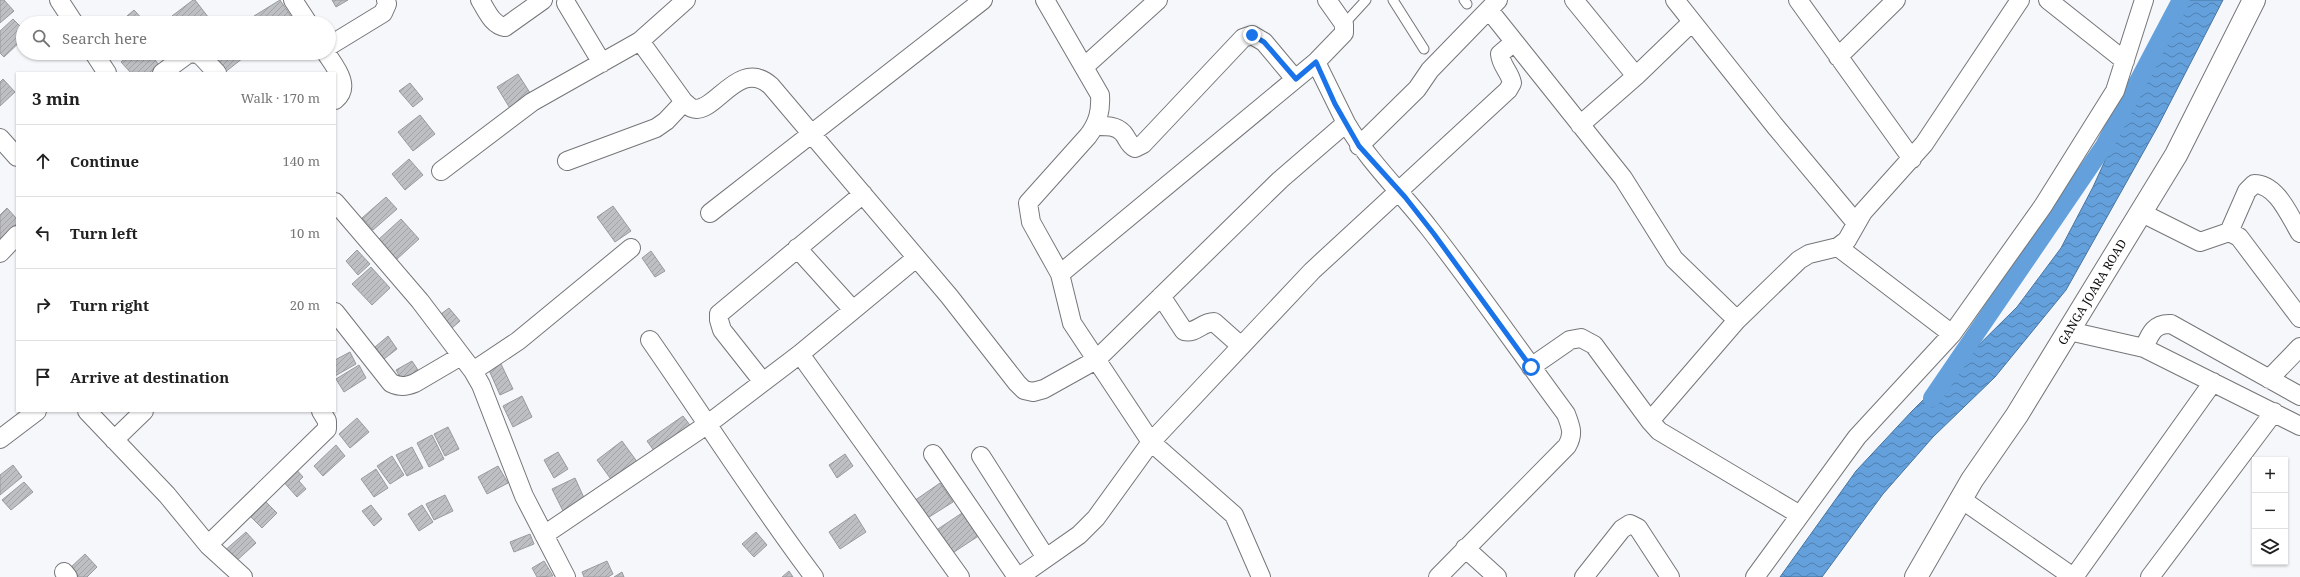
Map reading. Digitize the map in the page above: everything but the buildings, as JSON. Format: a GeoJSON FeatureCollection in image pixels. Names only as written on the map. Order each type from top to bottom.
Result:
{"type":"FeatureCollection","features":[{"type":"Feature","properties":{"kind":"main road","name":"GANGA JOARA ROAD"},"geometry":{"type":"LineString","coordinates":[[1916,577],[1961,498],[2017,414],[2176,155],[2254,0]]}},
{"type":"Feature","properties":{"kind":"street"},"geometry":{"type":"LineString","coordinates":[[59,0],[69,16]]}},
{"type":"Feature","properties":{"kind":"street"},"geometry":{"type":"LineString","coordinates":[[293,0],[303,16]]}},
{"type":"Feature","properties":{"kind":"street"},"geometry":{"type":"LineString","coordinates":[[336,42],[383,13],[387,4],[386,0]]}},
{"type":"Feature","properties":{"kind":"street"},"geometry":{"type":"LineString","coordinates":[[480,0],[498,26],[505,27],[543,0]]}},
{"type":"Feature","properties":{"kind":"street"},"geometry":{"type":"LineString","coordinates":[[547,0],[570,1],[602,63]]}},
{"type":"Feature","properties":{"kind":"street"},"geometry":{"type":"LineString","coordinates":[[441,171],[532,102],[640,41],[686,0]]}},
{"type":"Feature","properties":{"kind":"street"},"geometry":{"type":"LineString","coordinates":[[710,213],[983,0]]}},
{"type":"Feature","properties":{"kind":"street"},"geometry":{"type":"LineString","coordinates":[[1084,67],[1158,0]]}},
{"type":"Feature","properties":{"kind":"street"},"geometry":{"type":"LineString","coordinates":[[1060,274],[1316,62],[1344,33],[1344,24],[1327,0]]}},
{"type":"Feature","properties":{"kind":"street"},"geometry":{"type":"LineString","coordinates":[[1574,0],[1636,76]]}},
{"type":"Feature","properties":{"kind":"street"},"geometry":{"type":"LineString","coordinates":[[1675,0],[1775,126],[1856,223]]}},
{"type":"Feature","properties":{"kind":"street"},"geometry":{"type":"LineString","coordinates":[[1798,0],[1912,159]]}},
{"type":"Feature","properties":{"kind":"street"},"geometry":{"type":"LineString","coordinates":[[1838,57],[1896,0]]}},
{"type":"Feature","properties":{"kind":"street"},"geometry":{"type":"LineString","coordinates":[[1650,421],[1737,320],[1799,260],[1810,254],[1838,247],[1847,240],[1863,212],[1924,144],[2020,0]]}},
{"type":"Feature","properties":{"kind":"street"},"geometry":{"type":"LineString","coordinates":[[2048,0],[2125,61]]}},
{"type":"Feature","properties":{"kind":"street"},"geometry":{"type":"LineString","coordinates":[[1755,577],[1857,437],[1952,334],[2043,206],[2115,91],[2144,0]]}},
{"type":"Feature","properties":{"kind":"street"},"geometry":{"type":"LineString","coordinates":[[1052,3],[1084,67],[1100,95],[1101,110],[1095,126],[1028,203],[1032,222],[1060,274],[1072,323],[1151,442],[1234,515],[1261,577]]}},
{"type":"Feature","properties":{"kind":"street"},"geometry":{"type":"LineString","coordinates":[[1359,146],[1417,89],[1430,70],[1494,5],[1514,42],[1623,178],[1674,259],[1737,320]]}},
{"type":"Feature","properties":{"kind":"street"},"geometry":{"type":"LineString","coordinates":[[1580,125],[1636,76],[1692,22]]}},
{"type":"Feature","properties":{"kind":"street"},"geometry":{"type":"LineString","coordinates":[[1095,126],[1114,127],[1123,133],[1129,144],[1135,148],[1143,144],[1242,38],[1252,35],[1264,42],[1296,79]]}},
{"type":"Feature","properties":{"kind":"street"},"geometry":{"type":"LineString","coordinates":[[640,41],[684,102],[692,108],[698,108],[743,78],[754,77],[765,80],[863,194],[1024,390],[1033,392],[1044,389],[1096,360],[1295,166],[1346,124]]}},
{"type":"Feature","properties":{"kind":"street"},"geometry":{"type":"LineString","coordinates":[[933,454],[1018,577],[1079,535],[1096,518],[1151,442],[1312,271],[1508,90],[1512,83],[1511,76],[1501,62],[1500,54],[1514,42]]}},
{"type":"Feature","properties":{"kind":"street"},"geometry":{"type":"LineString","coordinates":[[99,60],[106,72]]}},
{"type":"Feature","properties":{"kind":"street"},"geometry":{"type":"LineString","coordinates":[[163,72],[180,60]]}},
{"type":"Feature","properties":{"kind":"street"},"geometry":{"type":"LineString","coordinates":[[205,60],[216,72]]}},
{"type":"Feature","properties":{"kind":"street"},"geometry":{"type":"LineString","coordinates":[[330,60],[343,81],[343,89],[336,99]]}},
{"type":"Feature","properties":{"kind":"street"},"geometry":{"type":"LineString","coordinates":[[1316,62],[1346,124],[1359,146],[1399,191],[1434,234],[1566,414],[1572,436],[1567,446],[1438,577]]}},
{"type":"Feature","properties":{"kind":"street"},"geometry":{"type":"LineString","coordinates":[[567,161],[656,128],[666,121],[684,102]]}},
{"type":"Feature","properties":{"kind":"street"},"geometry":{"type":"LineString","coordinates":[[0,138],[16,156]]}},
{"type":"Feature","properties":{"kind":"street"},"geometry":{"type":"LineString","coordinates":[[2229,232],[2247,191],[2254,184],[2263,184],[2272,189],[2300,233]]}},
{"type":"Feature","properties":{"kind":"street"},"geometry":{"type":"LineString","coordinates":[[763,382],[722,330],[719,314],[863,194]]}},
{"type":"Feature","properties":{"kind":"street"},"geometry":{"type":"LineString","coordinates":[[336,203],[420,301],[473,371],[481,385],[524,496],[566,577]]}},
{"type":"Feature","properties":{"kind":"street"},"geometry":{"type":"LineString","coordinates":[[2140,212],[2200,242],[2229,232],[2239,237],[2300,318]]}},
{"type":"Feature","properties":{"kind":"street"},"geometry":{"type":"LineString","coordinates":[[0,253],[16,236]]}},
{"type":"Feature","properties":{"kind":"street"},"geometry":{"type":"LineString","coordinates":[[1838,247],[1952,334]]}},
{"type":"Feature","properties":{"kind":"street"},"geometry":{"type":"LineString","coordinates":[[473,371],[541,323],[631,248]]}},
{"type":"Feature","properties":{"kind":"street"},"geometry":{"type":"LineString","coordinates":[[798,248],[853,310]]}},
{"type":"Feature","properties":{"kind":"street"},"geometry":{"type":"LineString","coordinates":[[544,535],[708,424],[800,354],[916,258]]}},
{"type":"Feature","properties":{"kind":"street"},"geometry":{"type":"LineString","coordinates":[[1161,296],[1184,331],[1190,333],[1197,330],[1206,322],[1214,322],[1241,346]]}},
{"type":"Feature","properties":{"kind":"street"},"geometry":{"type":"LineString","coordinates":[[336,313],[391,383],[398,387],[407,387],[461,356]]}},
{"type":"Feature","properties":{"kind":"street"},"geometry":{"type":"LineString","coordinates":[[2144,348],[2153,329],[2162,323],[2171,324],[2300,396]]}},
{"type":"Feature","properties":{"kind":"street"},"geometry":{"type":"LineString","coordinates":[[2069,331],[2144,348],[2300,426]]}},
{"type":"Feature","properties":{"kind":"street"},"geometry":{"type":"LineString","coordinates":[[1531,367],[1570,340],[1581,338],[1594,345],[1650,421],[1660,431],[1800,515]]}},
{"type":"Feature","properties":{"kind":"street"},"geometry":{"type":"LineString","coordinates":[[650,340],[708,424],[766,513],[814,577]]}},
{"type":"Feature","properties":{"kind":"street"},"geometry":{"type":"LineString","coordinates":[[2269,379],[2300,347]]}},
{"type":"Feature","properties":{"kind":"street"},"geometry":{"type":"LineString","coordinates":[[800,354],[960,577]]}},
{"type":"Feature","properties":{"kind":"street"},"geometry":{"type":"LineString","coordinates":[[1961,498],[2073,577],[2213,382]]}},
{"type":"Feature","properties":{"kind":"street"},"geometry":{"type":"LineString","coordinates":[[0,438],[36,412]]}},
{"type":"Feature","properties":{"kind":"street"},"geometry":{"type":"LineString","coordinates":[[88,412],[167,496],[208,545],[243,577]]}},
{"type":"Feature","properties":{"kind":"street"},"geometry":{"type":"LineString","coordinates":[[114,440],[143,412]]}},
{"type":"Feature","properties":{"kind":"street"},"geometry":{"type":"LineString","coordinates":[[208,545],[327,429],[327,421],[322,412]]}},
{"type":"Feature","properties":{"kind":"street"},"geometry":{"type":"LineString","coordinates":[[2150,577],[2274,412]]}},
{"type":"Feature","properties":{"kind":"street"},"geometry":{"type":"LineString","coordinates":[[981,456],[1046,558]]}},
{"type":"Feature","properties":{"kind":"street"},"geometry":{"type":"LineString","coordinates":[[1584,577],[1622,529],[1630,524],[1638,528],[1670,577]]}},
{"type":"Feature","properties":{"kind":"street"},"geometry":{"type":"LineString","coordinates":[[1465,548],[1497,577]]}},
{"type":"Feature","properties":{"kind":"lane"},"geometry":{"type":"LineString","coordinates":[[1344,24],[1366,0]]}},
{"type":"Feature","properties":{"kind":"lane"},"geometry":{"type":"LineString","coordinates":[[1392,0],[1424,49]]}},
{"type":"Feature","properties":{"kind":"water"},"geometry":{"type":"Polygon","coordinates":[[[2178,0],[2223,0],[2158,126],[2066,290],[1995,377],[1933,437],[1883,494],[1822,577],[1780,577],[1856,471],[1912,411],[2017,307],[2061,248],[2093,187],[2178,0]]]}},
{"type":"Feature","properties":{"kind":"waterway"},"geometry":{"type":"LineString","coordinates":[[1932,398],[2104,146],[2181,0]]}},
{"type":"Feature","properties":{"kind":"route"},"geometry":{"type":"LineString","coordinates":[[1252,35],[1264,42],[1296,79],[1316,62],[1335,104],[1359,146],[1405,197],[1434,234],[1531,367]]}}]}
